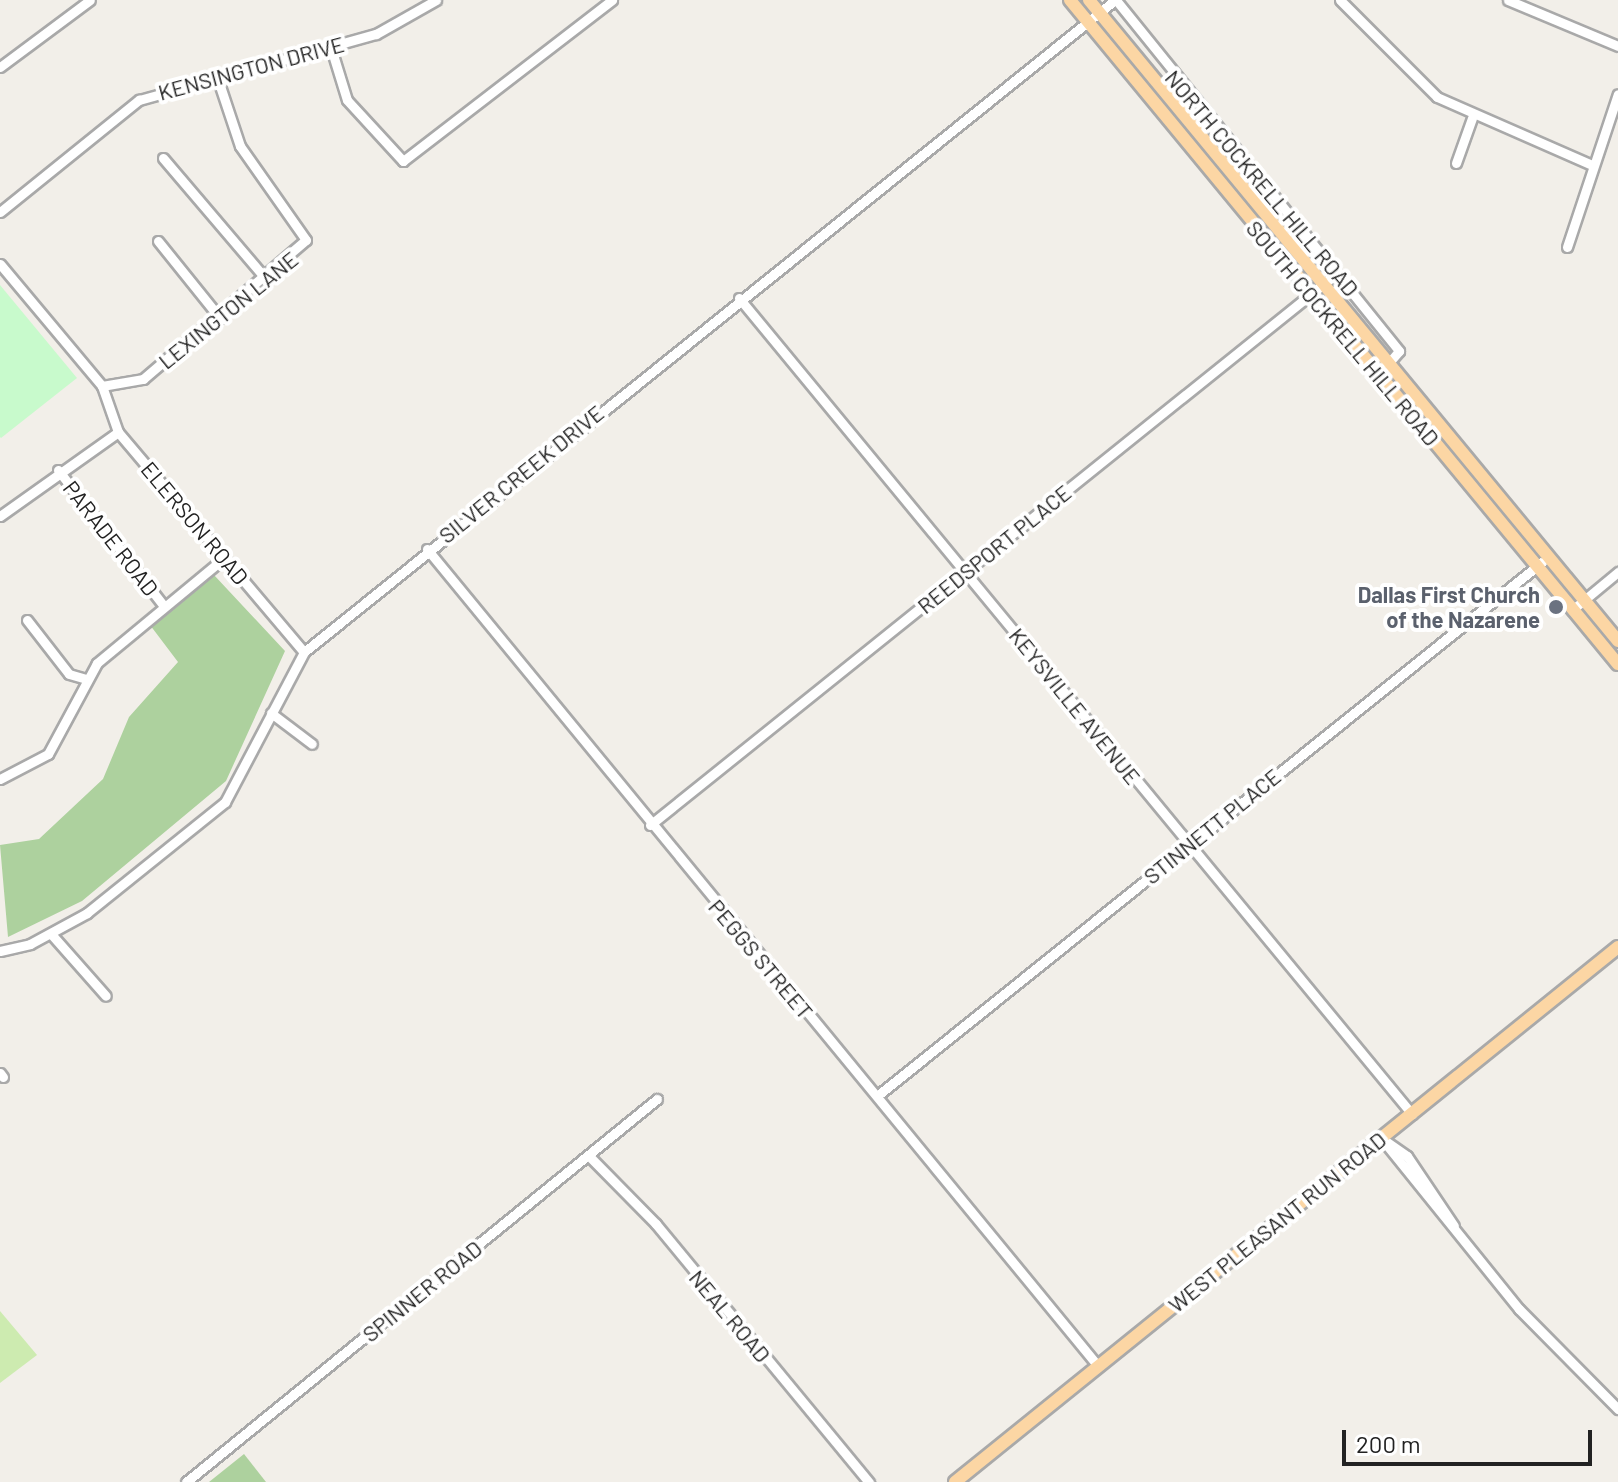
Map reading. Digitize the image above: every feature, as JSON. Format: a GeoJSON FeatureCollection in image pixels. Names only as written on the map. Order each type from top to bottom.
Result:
{"type":"FeatureCollection","features":[{"type":"Feature","properties":{"kind":"main road","name":"SOUTH COCKRELL HILL ROAD"},"geometry":{"type":"LineString","coordinates":[[1070,0],[1618,664]]}},
{"type":"Feature","properties":{"kind":"main road","name":"SOUTH COCKRELL HILL ROAD"},"geometry":{"type":"LineString","coordinates":[[1093,4],[1387,365],[1618,641]]}},
{"type":"Feature","properties":{"kind":"main road","name":"WEST PLEASANT RUN ROAD"},"geometry":{"type":"LineString","coordinates":[[955,1482],[1601,964],[1618,947]]}},
{"type":"Feature","properties":{"kind":"main road","name":"WEST PLEASANT RUN ROAD"},"geometry":{"type":"LineString","coordinates":[[1601,964],[1618,954]]}},
{"type":"Feature","properties":{"kind":"street"},"geometry":{"type":"LineString","coordinates":[[0,67],[90,0]]}},
{"type":"Feature","properties":{"kind":"street","name":"KENSINGTON DRIVE"},"geometry":{"type":"LineString","coordinates":[[0,212],[139,100],[376,34],[436,0]]}},
{"type":"Feature","properties":{"kind":"street"},"geometry":{"type":"LineString","coordinates":[[331,48],[347,100],[403,161],[612,0]]}},
{"type":"Feature","properties":{"kind":"street","name":"SILVER CREEK DRIVE"},"geometry":{"type":"LineString","coordinates":[[0,951],[52,935],[225,802],[304,652],[1085,17],[1093,4],[1115,0]]}},
{"type":"Feature","properties":{"kind":"street","name":"NORTH COCKRELL HILL ROAD"},"geometry":{"type":"LineString","coordinates":[[1115,0],[1239,158],[1399,351],[1387,365]]}},
{"type":"Feature","properties":{"kind":"street"},"geometry":{"type":"LineString","coordinates":[[1340,0],[1415,79],[1472,118],[1592,165]]}},
{"type":"Feature","properties":{"kind":"street"},"geometry":{"type":"LineString","coordinates":[[1508,0],[1618,46]]}},
{"type":"Feature","properties":{"kind":"street","name":"LEXINGTON LANE"},"geometry":{"type":"LineString","coordinates":[[102,386],[143,379],[267,280],[306,240],[240,146],[217,77]]}},
{"type":"Feature","properties":{"kind":"street"},"geometry":{"type":"LineString","coordinates":[[1567,247],[1618,94]]}},
{"type":"Feature","properties":{"kind":"street"},"geometry":{"type":"LineString","coordinates":[[1456,163],[1472,118]]}},
{"type":"Feature","properties":{"kind":"street"},"geometry":{"type":"LineString","coordinates":[[163,158],[267,280]]}},
{"type":"Feature","properties":{"kind":"street"},"geometry":{"type":"LineString","coordinates":[[1227,168],[1239,158]]}},
{"type":"Feature","properties":{"kind":"street"},"geometry":{"type":"LineString","coordinates":[[158,241],[220,318]]}},
{"type":"Feature","properties":{"kind":"street"},"geometry":{"type":"LineString","coordinates":[[0,264],[102,386]]}},
{"type":"Feature","properties":{"kind":"street","name":"REEDSPORT PLACE"},"geometry":{"type":"LineString","coordinates":[[650,825],[1337,273]]}},
{"type":"Feature","properties":{"kind":"street","name":"KEYSVILLE AVENUE"},"geometry":{"type":"LineString","coordinates":[[739,298],[1412,1114]]}},
{"type":"Feature","properties":{"kind":"street","name":"ELERSON ROAD"},"geometry":{"type":"LineString","coordinates":[[102,386],[118,432],[304,652]]}},
{"type":"Feature","properties":{"kind":"street"},"geometry":{"type":"LineString","coordinates":[[0,516],[58,470],[118,432]]}},
{"type":"Feature","properties":{"kind":"street","name":"PARADE ROAD"},"geometry":{"type":"LineString","coordinates":[[58,470],[164,606]]}},
{"type":"Feature","properties":{"kind":"street","name":"PEGGS STREET"},"geometry":{"type":"LineString","coordinates":[[427,549],[650,825],[1098,1366]]}},
{"type":"Feature","properties":{"kind":"street","name":"STINNETT PLACE"},"geometry":{"type":"LineString","coordinates":[[877,1096],[1547,557]]}},
{"type":"Feature","properties":{"kind":"street"},"geometry":{"type":"LineString","coordinates":[[0,778],[48,754],[86,679],[110,649],[224,558]]}},
{"type":"Feature","properties":{"kind":"street"},"geometry":{"type":"LineString","coordinates":[[1572,610],[1618,572]]}},
{"type":"Feature","properties":{"kind":"street"},"geometry":{"type":"LineString","coordinates":[[27,620],[69,674],[86,679]]}},
{"type":"Feature","properties":{"kind":"street"},"geometry":{"type":"LineString","coordinates":[[271,713],[312,744]]}},
{"type":"Feature","properties":{"kind":"street"},"geometry":{"type":"LineString","coordinates":[[52,935],[106,996]]}},
{"type":"Feature","properties":{"kind":"street","name":"SPINNER ROAD"},"geometry":{"type":"LineString","coordinates":[[186,1482],[657,1099]]}},
{"type":"Feature","properties":{"kind":"street"},"geometry":{"type":"LineString","coordinates":[[1381,1138],[1407,1156],[1456,1229],[1519,1309],[1618,1409]]}},
{"type":"Feature","properties":{"kind":"street","name":"NEAL ROAD"},"geometry":{"type":"LineString","coordinates":[[588,1155],[647,1214],[869,1482]]}},
{"type":"Feature","properties":{"kind":"green space"},"geometry":{"type":"Polygon","coordinates":[[[0,285],[77,378],[1,438],[0,437],[0,285]]]}},
{"type":"Feature","properties":{"kind":"green space"},"geometry":{"type":"Polygon","coordinates":[[[214,575],[285,651],[226,781],[82,901],[8,937],[0,845],[39,839],[103,779],[129,717],[178,662],[150,625],[214,575]]]}},
{"type":"Feature","properties":{"kind":"green space"},"geometry":{"type":"Polygon","coordinates":[[[0,1311],[37,1355],[0,1383],[0,1311]]]}},
{"type":"Feature","properties":{"kind":"green space"},"geometry":{"type":"Polygon","coordinates":[[[244,1454],[266,1482],[209,1482],[244,1454]]]}},
{"type":"Feature","properties":{"kind":"place","name":"Dallas First Church of the Nazarene"},"geometry":{"type":"Point","coordinates":[1556,607]}}]}
